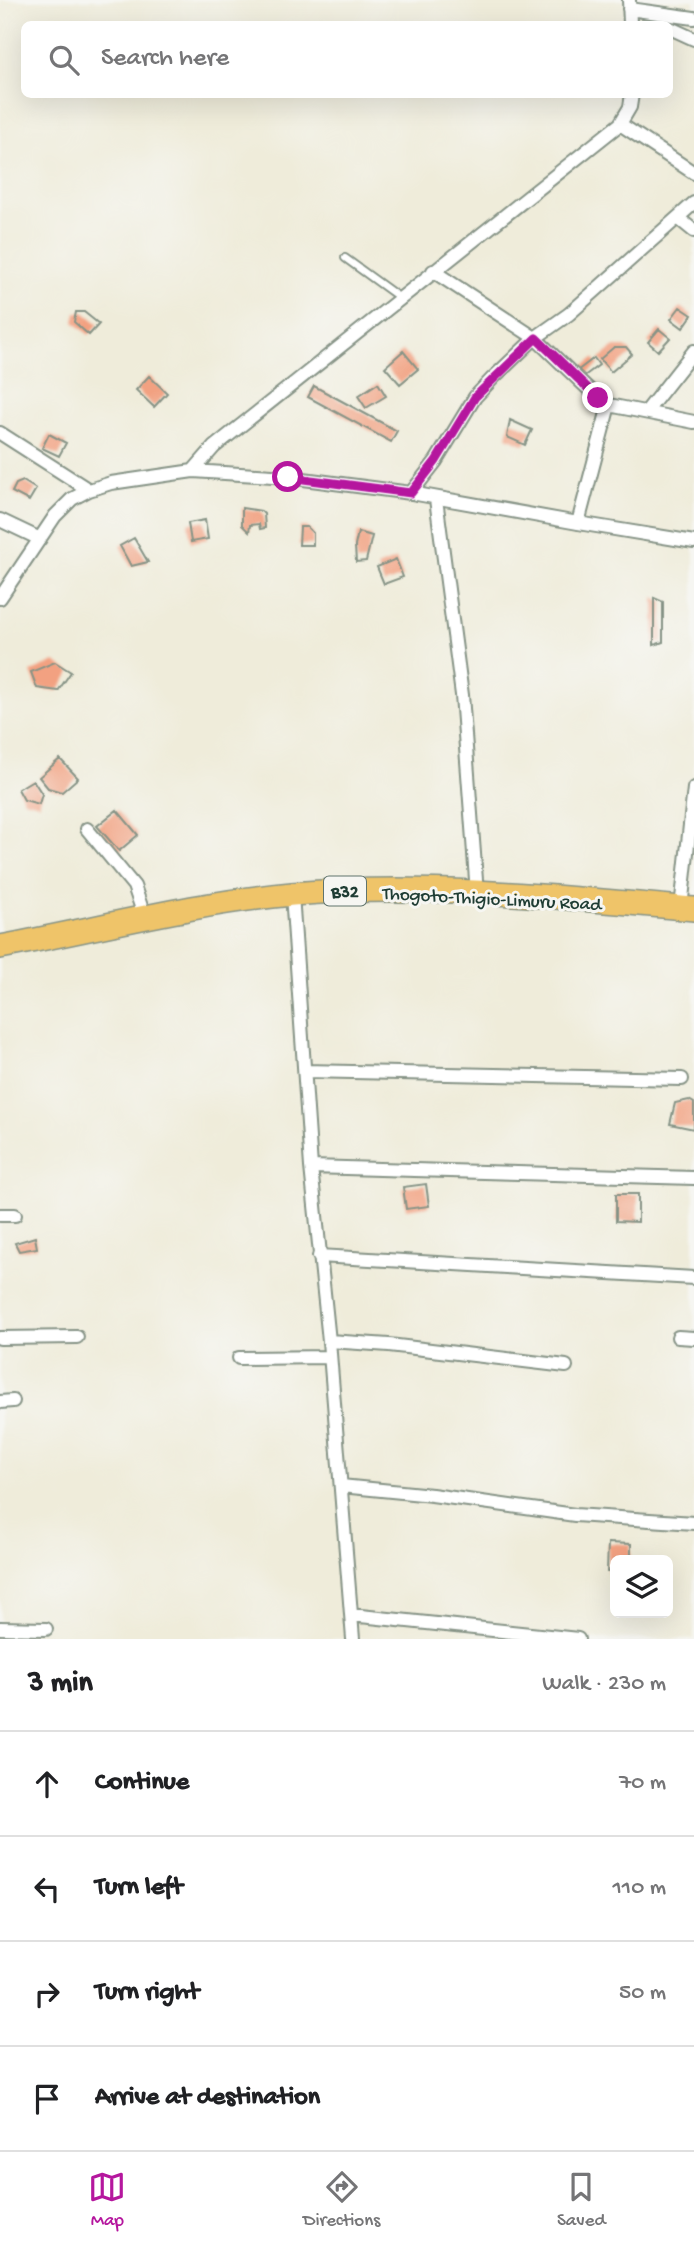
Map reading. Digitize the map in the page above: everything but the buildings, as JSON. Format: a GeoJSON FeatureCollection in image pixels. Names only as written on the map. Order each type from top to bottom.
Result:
{"type":"FeatureCollection","features":[{"type":"Feature","properties":{"kind":"highway","name":"Thogoto-Thigio-Limuru Road"},"geometry":{"type":"LineString","coordinates":[[0,947],[212,904],[292,894],[407,890],[477,892],[688,909]]}},
{"type":"Feature","properties":{"kind":"street"},"geometry":{"type":"LineString","coordinates":[[629,5],[663,21]]}},
{"type":"Feature","properties":{"kind":"street"},"geometry":{"type":"LineString","coordinates":[[672,21],[694,18]]}},
{"type":"Feature","properties":{"kind":"street"},"geometry":{"type":"LineString","coordinates":[[673,27],[694,39]]}},
{"type":"Feature","properties":{"kind":"street"},"geometry":{"type":"LineString","coordinates":[[192,471],[214,447],[620,124],[630,107],[631,98]]}},
{"type":"Feature","properties":{"kind":"street"},"geometry":{"type":"LineString","coordinates":[[620,124],[694,173]]}},
{"type":"Feature","properties":{"kind":"street"},"geometry":{"type":"LineString","coordinates":[[411,493],[436,461],[475,397],[536,338],[569,314],[694,203]]}},
{"type":"Feature","properties":{"kind":"street"},"geometry":{"type":"LineString","coordinates":[[678,218],[694,231]]}},
{"type":"Feature","properties":{"kind":"street"},"geometry":{"type":"LineString","coordinates":[[433,271],[536,338],[598,398],[609,405],[694,422]]}},
{"type":"Feature","properties":{"kind":"street"},"geometry":{"type":"LineString","coordinates":[[646,412],[694,351]]}},
{"type":"Feature","properties":{"kind":"street"},"geometry":{"type":"LineString","coordinates":[[578,523],[609,405]]}},
{"type":"Feature","properties":{"kind":"street"},"geometry":{"type":"LineString","coordinates":[[0,432],[89,490]]}},
{"type":"Feature","properties":{"kind":"street"},"geometry":{"type":"LineString","coordinates":[[0,598],[55,516],[72,499],[111,483],[192,471],[288,477],[411,493],[694,542]]}},
{"type":"Feature","properties":{"kind":"street"},"geometry":{"type":"LineString","coordinates":[[436,499],[462,695],[477,892]]}},
{"type":"Feature","properties":{"kind":"street"},"geometry":{"type":"LineString","coordinates":[[0,520],[40,539]]}},
{"type":"Feature","properties":{"kind":"street"},"geometry":{"type":"LineString","coordinates":[[688,909],[694,788]]}},
{"type":"Feature","properties":{"kind":"street"},"geometry":{"type":"LineString","coordinates":[[88,829],[134,886],[145,918]]}},
{"type":"Feature","properties":{"kind":"street"},"geometry":{"type":"LineString","coordinates":[[292,894],[311,1167],[329,1341],[353,1639]]}},
{"type":"Feature","properties":{"kind":"street"},"geometry":{"type":"LineString","coordinates":[[305,1071],[682,1079]]}},
{"type":"Feature","properties":{"kind":"street"},"geometry":{"type":"LineString","coordinates":[[311,1167],[694,1178]]}},
{"type":"Feature","properties":{"kind":"street"},"geometry":{"type":"LineString","coordinates":[[0,1215],[15,1215]]}},
{"type":"Feature","properties":{"kind":"street"},"geometry":{"type":"LineString","coordinates":[[319,1256],[694,1278]]}},
{"type":"Feature","properties":{"kind":"street"},"geometry":{"type":"LineString","coordinates":[[0,1338],[76,1337]]}},
{"type":"Feature","properties":{"kind":"street"},"geometry":{"type":"LineString","coordinates":[[678,1337],[694,1338]]}},
{"type":"Feature","properties":{"kind":"street"},"geometry":{"type":"LineString","coordinates":[[329,1341],[389,1345],[566,1366]]}},
{"type":"Feature","properties":{"kind":"street"},"geometry":{"type":"LineString","coordinates":[[239,1358],[330,1357]]}},
{"type":"Feature","properties":{"kind":"street"},"geometry":{"type":"LineString","coordinates":[[341,1486],[432,1495],[575,1515],[694,1523]]}},
{"type":"Feature","properties":{"kind":"street"},"geometry":{"type":"LineString","coordinates":[[351,1615],[578,1639]]}},
{"type":"Feature","properties":{"kind":"street"},"geometry":{"type":"LineString","coordinates":[[0,1628],[46,1629]]}},
{"type":"Feature","properties":{"kind":"lane"},"geometry":{"type":"LineString","coordinates":[[345,258],[400,298]]}},
{"type":"Feature","properties":{"kind":"route"},"geometry":{"type":"LineString","coordinates":[[288,477],[411,493],[436,461],[475,397],[536,338],[598,398]]}}]}
